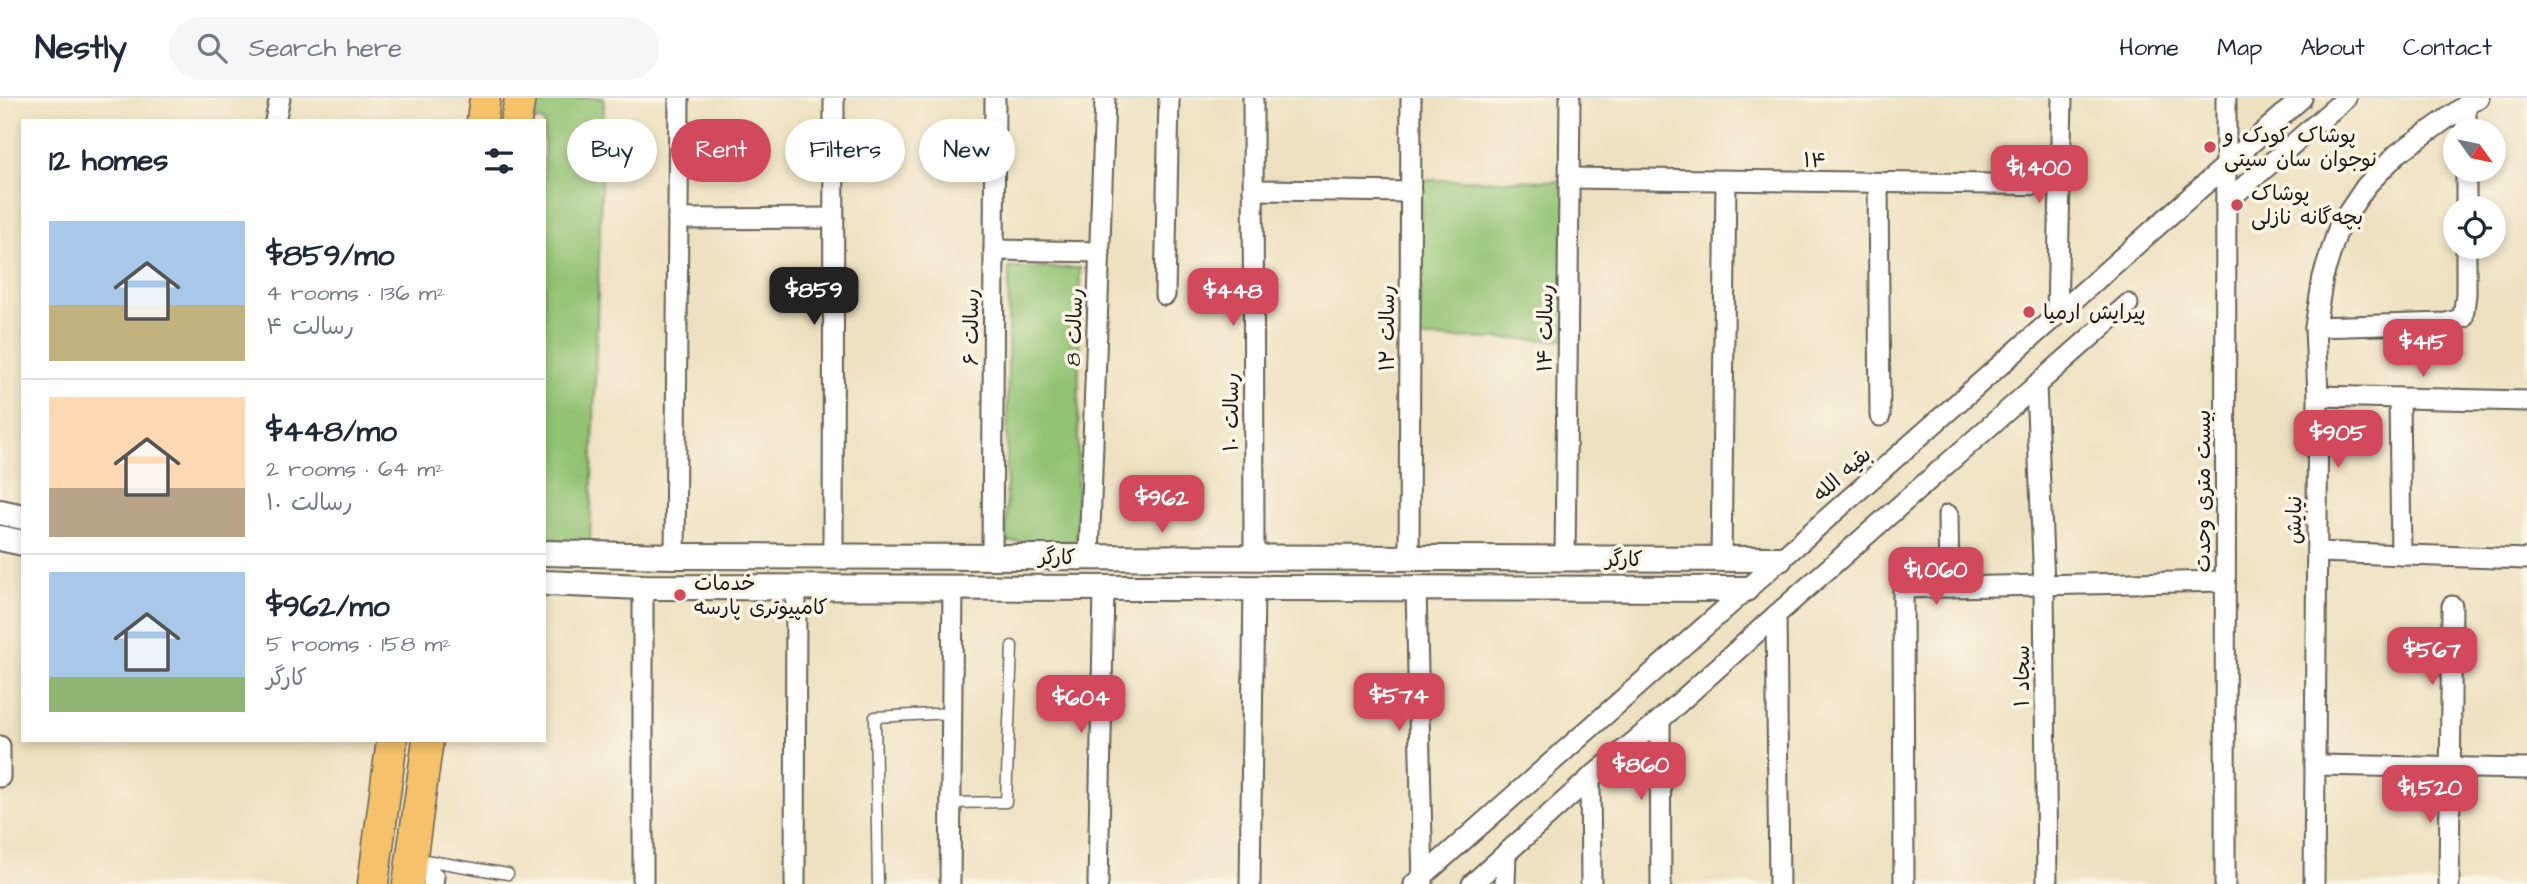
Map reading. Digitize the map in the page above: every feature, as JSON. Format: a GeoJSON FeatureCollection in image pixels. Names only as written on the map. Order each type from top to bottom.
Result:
{"type":"FeatureCollection","features":[{"type":"Feature","properties":{"kind":"main road"},"geometry":{"type":"LineString","coordinates":[[482,119],[485,98]]}},
{"type":"Feature","properties":{"kind":"main road"},"geometry":{"type":"LineString","coordinates":[[516,119],[520,98]]}},
{"type":"Feature","properties":{"kind":"main road"},"geometry":{"type":"LineString","coordinates":[[373,884],[392,742]]}},
{"type":"Feature","properties":{"kind":"main road"},"geometry":{"type":"LineString","coordinates":[[410,871],[428,742]]}},
{"type":"Feature","properties":{"kind":"street"},"geometry":{"type":"LineString","coordinates":[[275,119],[279,98]]}},
{"type":"Feature","properties":{"kind":"street"},"geometry":{"type":"LineString","coordinates":[[675,556],[679,98]]}},
{"type":"Feature","properties":{"kind":"street"},"geometry":{"type":"LineString","coordinates":[[833,557],[834,98]]}},
{"type":"Feature","properties":{"kind":"street","name":"رسالت ۶"},"geometry":{"type":"LineString","coordinates":[[992,557],[995,98]]}},
{"type":"Feature","properties":{"kind":"street","name":"رسالت 8"},"geometry":{"type":"LineString","coordinates":[[1089,558],[1105,98]]}},
{"type":"Feature","properties":{"kind":"street"},"geometry":{"type":"LineString","coordinates":[[1165,295],[1169,98]]}},
{"type":"Feature","properties":{"kind":"street","name":"رسالت ۱۰"},"geometry":{"type":"LineString","coordinates":[[1253,98],[1254,558]]}},
{"type":"Feature","properties":{"kind":"street","name":"رسالت ۱۲"},"geometry":{"type":"LineString","coordinates":[[1409,558],[1412,98]]}},
{"type":"Feature","properties":{"kind":"street","name":"رسالت ۱۴"},"geometry":{"type":"LineString","coordinates":[[1565,559],[1570,98]]}},
{"type":"Feature","properties":{"kind":"street"},"geometry":{"type":"LineString","coordinates":[[2057,313],[2062,98]]}},
{"type":"Feature","properties":{"kind":"street","name":"بیست متری وحدت"},"geometry":{"type":"LineString","coordinates":[[2225,884],[2226,98]]}},
{"type":"Feature","properties":{"kind":"street","name":"بقیه الله"},"geometry":{"type":"LineString","coordinates":[[1420,881],[2302,98]]}},
{"type":"Feature","properties":{"kind":"street"},"geometry":{"type":"LineString","coordinates":[[2226,202],[2346,98]]}},
{"type":"Feature","properties":{"kind":"street"},"geometry":{"type":"LineString","coordinates":[[2468,119],[2472,101]]}},
{"type":"Feature","properties":{"kind":"street","name":"نیایش"},"geometry":{"type":"LineString","coordinates":[[2314,884],[2318,397],[2315,327],[2323,276],[2339,226],[2366,186],[2398,154],[2472,101]]}},
{"type":"Feature","properties":{"kind":"street","name":"۱۴"},"geometry":{"type":"LineString","coordinates":[[1569,178],[2060,185]]}},
{"type":"Feature","properties":{"kind":"street"},"geometry":{"type":"LineString","coordinates":[[1721,559],[1726,182]]}},
{"type":"Feature","properties":{"kind":"street"},"geometry":{"type":"LineString","coordinates":[[1878,183],[1880,416]]}},
{"type":"Feature","properties":{"kind":"street"},"geometry":{"type":"LineString","coordinates":[[1253,190],[1411,192]]}},
{"type":"Feature","properties":{"kind":"street"},"geometry":{"type":"LineString","coordinates":[[678,219],[834,218]]}},
{"type":"Feature","properties":{"kind":"street"},"geometry":{"type":"LineString","coordinates":[[994,250],[1100,252]]}},
{"type":"Feature","properties":{"kind":"street"},"geometry":{"type":"LineString","coordinates":[[2315,327],[2446,323],[2463,318],[2466,259]]}},
{"type":"Feature","properties":{"kind":"street"},"geometry":{"type":"LineString","coordinates":[[1472,884],[2128,304]]}},
{"type":"Feature","properties":{"kind":"street","name":"سجاد ۱"},"geometry":{"type":"LineString","coordinates":[[2036,385],[2044,585],[2046,884]]}},
{"type":"Feature","properties":{"kind":"street"},"geometry":{"type":"LineString","coordinates":[[2318,397],[2527,401]]}},
{"type":"Feature","properties":{"kind":"street"},"geometry":{"type":"LineString","coordinates":[[2399,398],[2401,555]]}},
{"type":"Feature","properties":{"kind":"street"},"geometry":{"type":"LineString","coordinates":[[0,512],[21,517]]}},
{"type":"Feature","properties":{"kind":"street"},"geometry":{"type":"LineString","coordinates":[[1948,516],[1949,587]]}},
{"type":"Feature","properties":{"kind":"street"},"geometry":{"type":"LineString","coordinates":[[0,538],[21,543]]}},
{"type":"Feature","properties":{"kind":"street"},"geometry":{"type":"LineString","coordinates":[[2317,552],[2527,559]]}},
{"type":"Feature","properties":{"kind":"street","name":"کارگر"},"geometry":{"type":"LineString","coordinates":[[546,553],[833,557],[1780,559]]}},
{"type":"Feature","properties":{"kind":"street"},"geometry":{"type":"LineString","coordinates":[[889,557],[889,587]]}},
{"type":"Feature","properties":{"kind":"street"},"geometry":{"type":"LineString","coordinates":[[1904,884],[1903,588],[2225,581]]}},
{"type":"Feature","properties":{"kind":"street","name":"کارگر"},"geometry":{"type":"LineString","coordinates":[[546,583],[643,587],[1746,589]]}},
{"type":"Feature","properties":{"kind":"street"},"geometry":{"type":"LineString","coordinates":[[643,587],[643,884]]}},
{"type":"Feature","properties":{"kind":"street"},"geometry":{"type":"LineString","coordinates":[[794,884],[796,587]]}},
{"type":"Feature","properties":{"kind":"street"},"geometry":{"type":"LineString","coordinates":[[950,884],[953,587]]}},
{"type":"Feature","properties":{"kind":"street"},"geometry":{"type":"LineString","coordinates":[[1098,884],[1104,588]]}},
{"type":"Feature","properties":{"kind":"street"},"geometry":{"type":"LineString","coordinates":[[1250,884],[1254,588]]}},
{"type":"Feature","properties":{"kind":"street"},"geometry":{"type":"LineString","coordinates":[[1416,588],[1420,881]]}},
{"type":"Feature","properties":{"kind":"street"},"geometry":{"type":"LineString","coordinates":[[2449,884],[2452,606]]}},
{"type":"Feature","properties":{"kind":"street"},"geometry":{"type":"LineString","coordinates":[[1776,615],[1779,884]]}},
{"type":"Feature","properties":{"kind":"street"},"geometry":{"type":"LineString","coordinates":[[1660,720],[1661,884]]}},
{"type":"Feature","properties":{"kind":"street"},"geometry":{"type":"LineString","coordinates":[[0,746],[0,777]]}},
{"type":"Feature","properties":{"kind":"street"},"geometry":{"type":"LineString","coordinates":[[2315,765],[2527,769]]}},
{"type":"Feature","properties":{"kind":"street"},"geometry":{"type":"LineString","coordinates":[[1590,778],[1591,884]]}},
{"type":"Feature","properties":{"kind":"street"},"geometry":{"type":"LineString","coordinates":[[1505,884],[1506,853]]}},
{"type":"Feature","properties":{"kind":"street"},"geometry":{"type":"LineString","coordinates":[[410,871],[434,877],[433,884]]}},
{"type":"Feature","properties":{"kind":"lane"},"geometry":{"type":"LineString","coordinates":[[951,803],[1006,802],[1013,646]]}},
{"type":"Feature","properties":{"kind":"lane"},"geometry":{"type":"LineString","coordinates":[[878,884],[875,717],[952,713]]}},
{"type":"Feature","properties":{"kind":"lane"},"geometry":{"type":"LineString","coordinates":[[410,871],[508,874]]}},
{"type":"Feature","properties":{"kind":"green space"},"geometry":{"type":"Polygon","coordinates":[[[537,98],[604,98],[603,119],[567,119],[567,182],[601,182],[590,544],[546,544],[546,119],[534,119],[537,98]]]}},
{"type":"Feature","properties":{"kind":"green space"},"geometry":{"type":"Polygon","coordinates":[[[1422,180],[1578,181],[1576,340],[1419,338],[1422,180]]]}},
{"type":"Feature","properties":{"kind":"green space"},"geometry":{"type":"Polygon","coordinates":[[[1009,268],[1080,268],[1077,542],[1006,542],[1009,268]]]}},
{"type":"Feature","properties":{"kind":"place","name":"پوشاک کودک و نوجوان سان سیتی"},"geometry":{"type":"Point","coordinates":[2210,147]}},
{"type":"Feature","properties":{"kind":"place","name":"پوشاک بچه‌گانه نازلی"},"geometry":{"type":"Point","coordinates":[2237,205]}},
{"type":"Feature","properties":{"kind":"place","name":"پیرایش ارمیا"},"geometry":{"type":"Point","coordinates":[2029,312]}},
{"type":"Feature","properties":{"kind":"place","name":"خدمات کامپیوتری پارسه"},"geometry":{"type":"Point","coordinates":[680,595]}}]}
